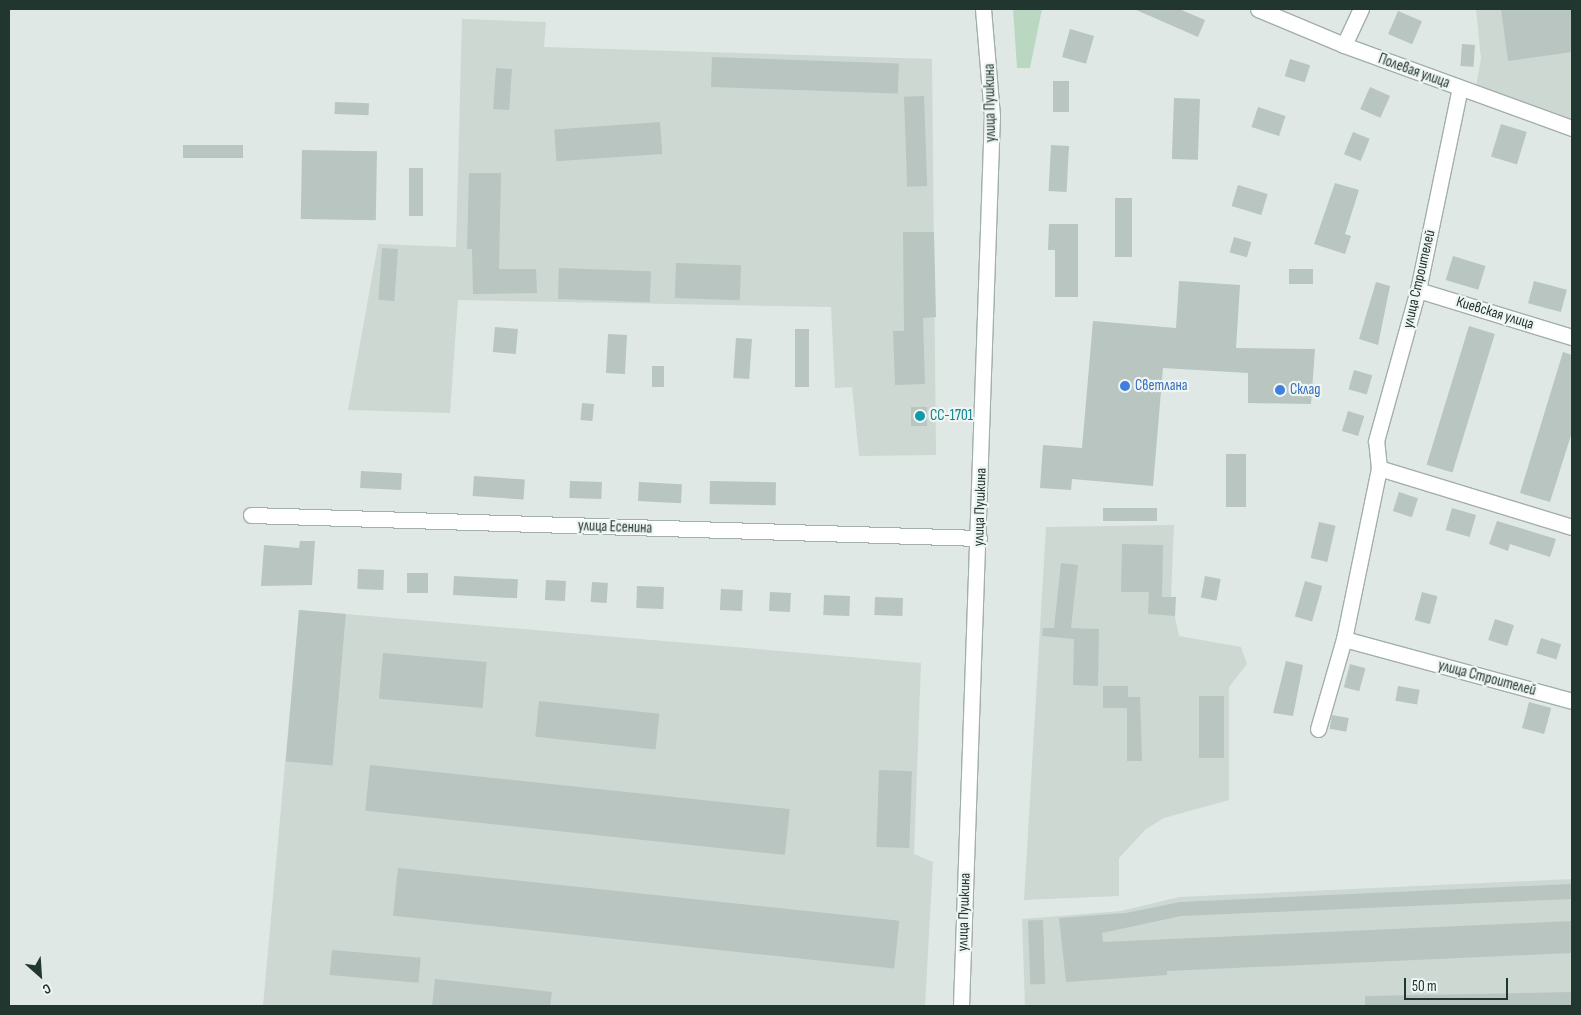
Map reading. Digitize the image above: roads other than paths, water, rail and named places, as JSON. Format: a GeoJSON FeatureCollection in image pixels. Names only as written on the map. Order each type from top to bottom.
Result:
{"type":"FeatureCollection","features":[{"type":"Feature","properties":{"kind":"street","name":"улица Пушкина"},"geometry":{"type":"LineString","coordinates":[[961,1006],[979,538],[992,116],[983,9]]}},
{"type":"Feature","properties":{"kind":"street","name":"Полевая улица"},"geometry":{"type":"LineString","coordinates":[[1258,9],[1344,45],[1572,128]]}},
{"type":"Feature","properties":{"kind":"street"},"geometry":{"type":"LineString","coordinates":[[1344,45],[1361,9]]}},
{"type":"Feature","properties":{"kind":"street","name":"улица Строителей"},"geometry":{"type":"LineString","coordinates":[[1318,729],[1344,639],[1379,468],[1376,441],[1418,290],[1460,88]]}},
{"type":"Feature","properties":{"kind":"street","name":"Киевская улица"},"geometry":{"type":"LineString","coordinates":[[1418,290],[1572,337]]}},
{"type":"Feature","properties":{"kind":"street"},"geometry":{"type":"LineString","coordinates":[[1379,468],[1572,527]]}},
{"type":"Feature","properties":{"kind":"street","name":"улица Есенина"},"geometry":{"type":"LineString","coordinates":[[251,515],[979,538]]}},
{"type":"Feature","properties":{"kind":"street","name":"улица Строителей"},"geometry":{"type":"LineString","coordinates":[[1344,639],[1572,700]]}},
{"type":"Feature","properties":{"kind":"place","name":"Светлана"},"geometry":{"type":"Point","coordinates":[1125,386]}},
{"type":"Feature","properties":{"kind":"place","name":"Склад"},"geometry":{"type":"Point","coordinates":[1280,390]}},
{"type":"Feature","properties":{"kind":"place","name":"СС-1701"},"geometry":{"type":"Point","coordinates":[920,416]}}]}
